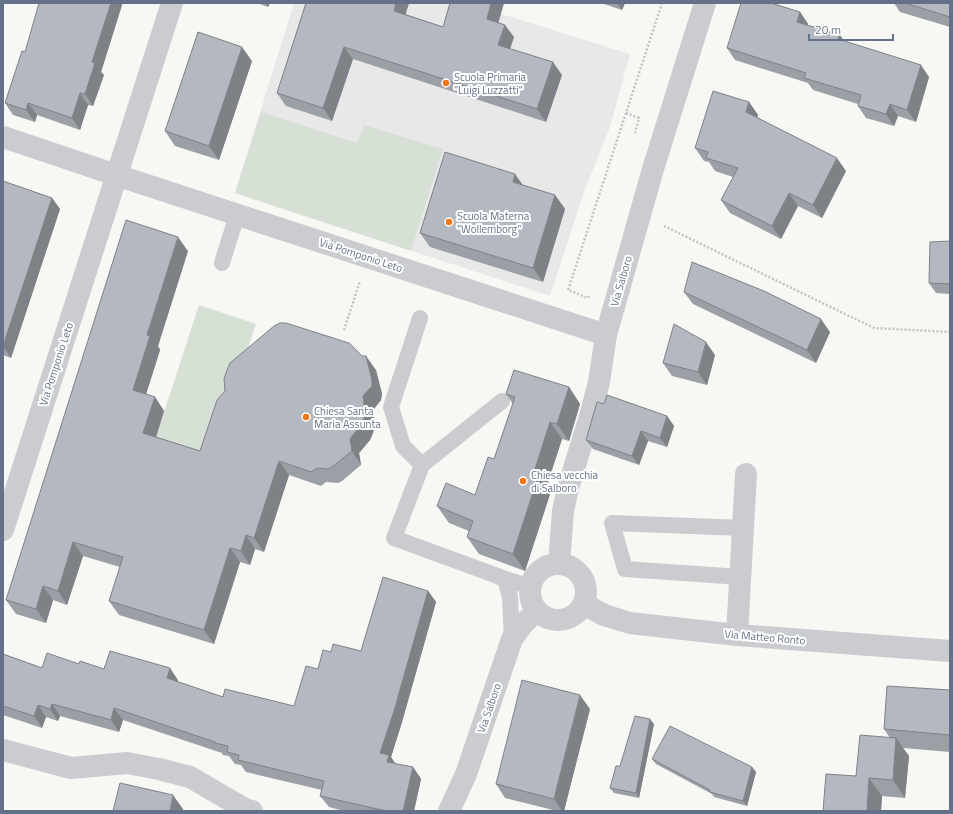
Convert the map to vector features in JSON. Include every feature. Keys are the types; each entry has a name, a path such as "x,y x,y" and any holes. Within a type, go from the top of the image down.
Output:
{"street":[{"name":"Via Pomponio Leto","path":"3,530 172,3"},
{"name":"Via Salboro","path":"559,564 563,511 566,496 599,382 606,335 639,217 705,3"},
{"name":"Via Pomponio Leto","path":"3,137 116,176 237,214 606,335"},
{"path":"737,635 746,474"},
{"path":"551,564 559,564 568,565 576,570 582,577 586,586 586,595 584,604 579,611 571,617 563,620 553,620 545,617 537,611 532,604 530,595 533,579 538,572 551,564"},
{"name":"Via Matteo Ronto","path":"584,604 604,615 630,624 737,635 950,651"},
{"name":"Via Salboro","path":"449,811 466,774 512,639 523,624 537,611"},
{"path":"3,750 71,768 127,763 165,770 190,777 245,809 252,811"}],"lane":[{"path":"222,263 237,214"},
{"path":"420,318 391,407 403,446 422,465"},
{"path":"502,401 422,465 394,538 505,579 531,587"},
{"path":"741,577 625,569 612,523 743,528"},
{"path":"505,579 510,597 512,639"}],"path":[{"path":"591,290 588,298 568,290 662,3"},
{"path":"626,113 639,118 634,139"},
{"path":"639,217 667,227 874,328 950,332"},
{"path":"344,330 361,277"}],"shaded area":[{"path":"294,3 466,3 630,54 610,127 584,192 550,296 235,193"},
{"path":"261,112 357,143 364,125 443,149 411,251 235,193"},
{"path":"199,305 256,324 210,465 153,446"}],"building":[{"path":"39,3 111,3 92,62 95,63 85,94 80,93 72,118 28,103 26,110 5,103 22,51 25,52"},
{"path":"306,3 396,3 394,11 443,27 450,3 491,3 487,19 505,25 498,45 553,62 537,109 344,47 323,108 277,93"},
{"path":"741,3 771,3 800,12 797,22 840,35 838,39 921,65 907,110 890,104 886,114 858,106 861,95 804,78 806,73 727,48"},
{"path":"905,3 950,3 950,17"},
{"path":"198,32 242,47 209,146 165,131"},
{"path":"713,91 749,102 746,112 837,158 813,205 789,193 772,226 721,200 738,168 706,158 708,152 695,148"},
{"path":"445,152 515,174 513,182 555,195 533,268 420,233"},
{"path":"3,181 52,198 3,346"},
{"path":"126,220 178,237 147,335 150,336 133,390 155,397 143,433 200,451 217,400 225,391 224,379 230,363 274,326 280,323 286,323 349,343 362,356 366,356 372,380 372,386 363,396 365,411 364,419 350,439 352,451 332,467 328,469 317,468 311,472 279,461 254,538 246,535 241,551 230,548 204,630 109,601 123,557 73,542 58,591 43,586 36,609 6,600"},
{"path":"950,241 950,284 929,283 930,242"},
{"path":"692,262 764,291 821,319 807,350 684,292"},
{"path":"674,324 706,342 698,372 663,363"},
{"path":"514,370 569,387 557,424 550,422 535,469 540,471 513,554 467,537 473,521 437,506 446,483 475,495 488,457 494,459 515,397 506,394"},
{"path":"607,395 667,416 660,438 641,431 632,456 586,440 597,402 604,404"},
{"path":"383,577 428,591 394,711 380,753 389,755 387,762 413,767 403,811 386,811 320,796 324,781 238,760 239,755 227,752 228,746 215,743 114,708 111,720 52,704 50,709 38,705 34,716 3,706 3,654 42,668 47,653 79,664 80,661 104,669 110,651 170,668 167,678 223,697 225,689 294,706 306,666 318,669 323,650 331,652 333,644 361,651"},
{"path":"522,680 580,695 554,799 496,784"},
{"path":"887,686 950,690 950,735 884,729"},
{"path":"635,716 650,719 636,793 610,788 616,766 620,766"},
{"path":"670,726 752,767 743,801 710,792 710,790 652,759"},
{"path":"860,735 896,738 893,780 869,778 867,811 823,811 826,774 856,776"},
{"path":"120,783 173,795 170,811 113,811"}],"place":[{"name":"Scuola Primaria \"Luigi Luzzatti\"","path":"446,83"},
{"name":"Scuola Materna \"Wollemborg\"","path":"449,222"},
{"name":"Chiesa Santa Maria Assunta","path":"306,417"},
{"name":"Chiesa vecchia di Salboro","path":"523,481"}]}
